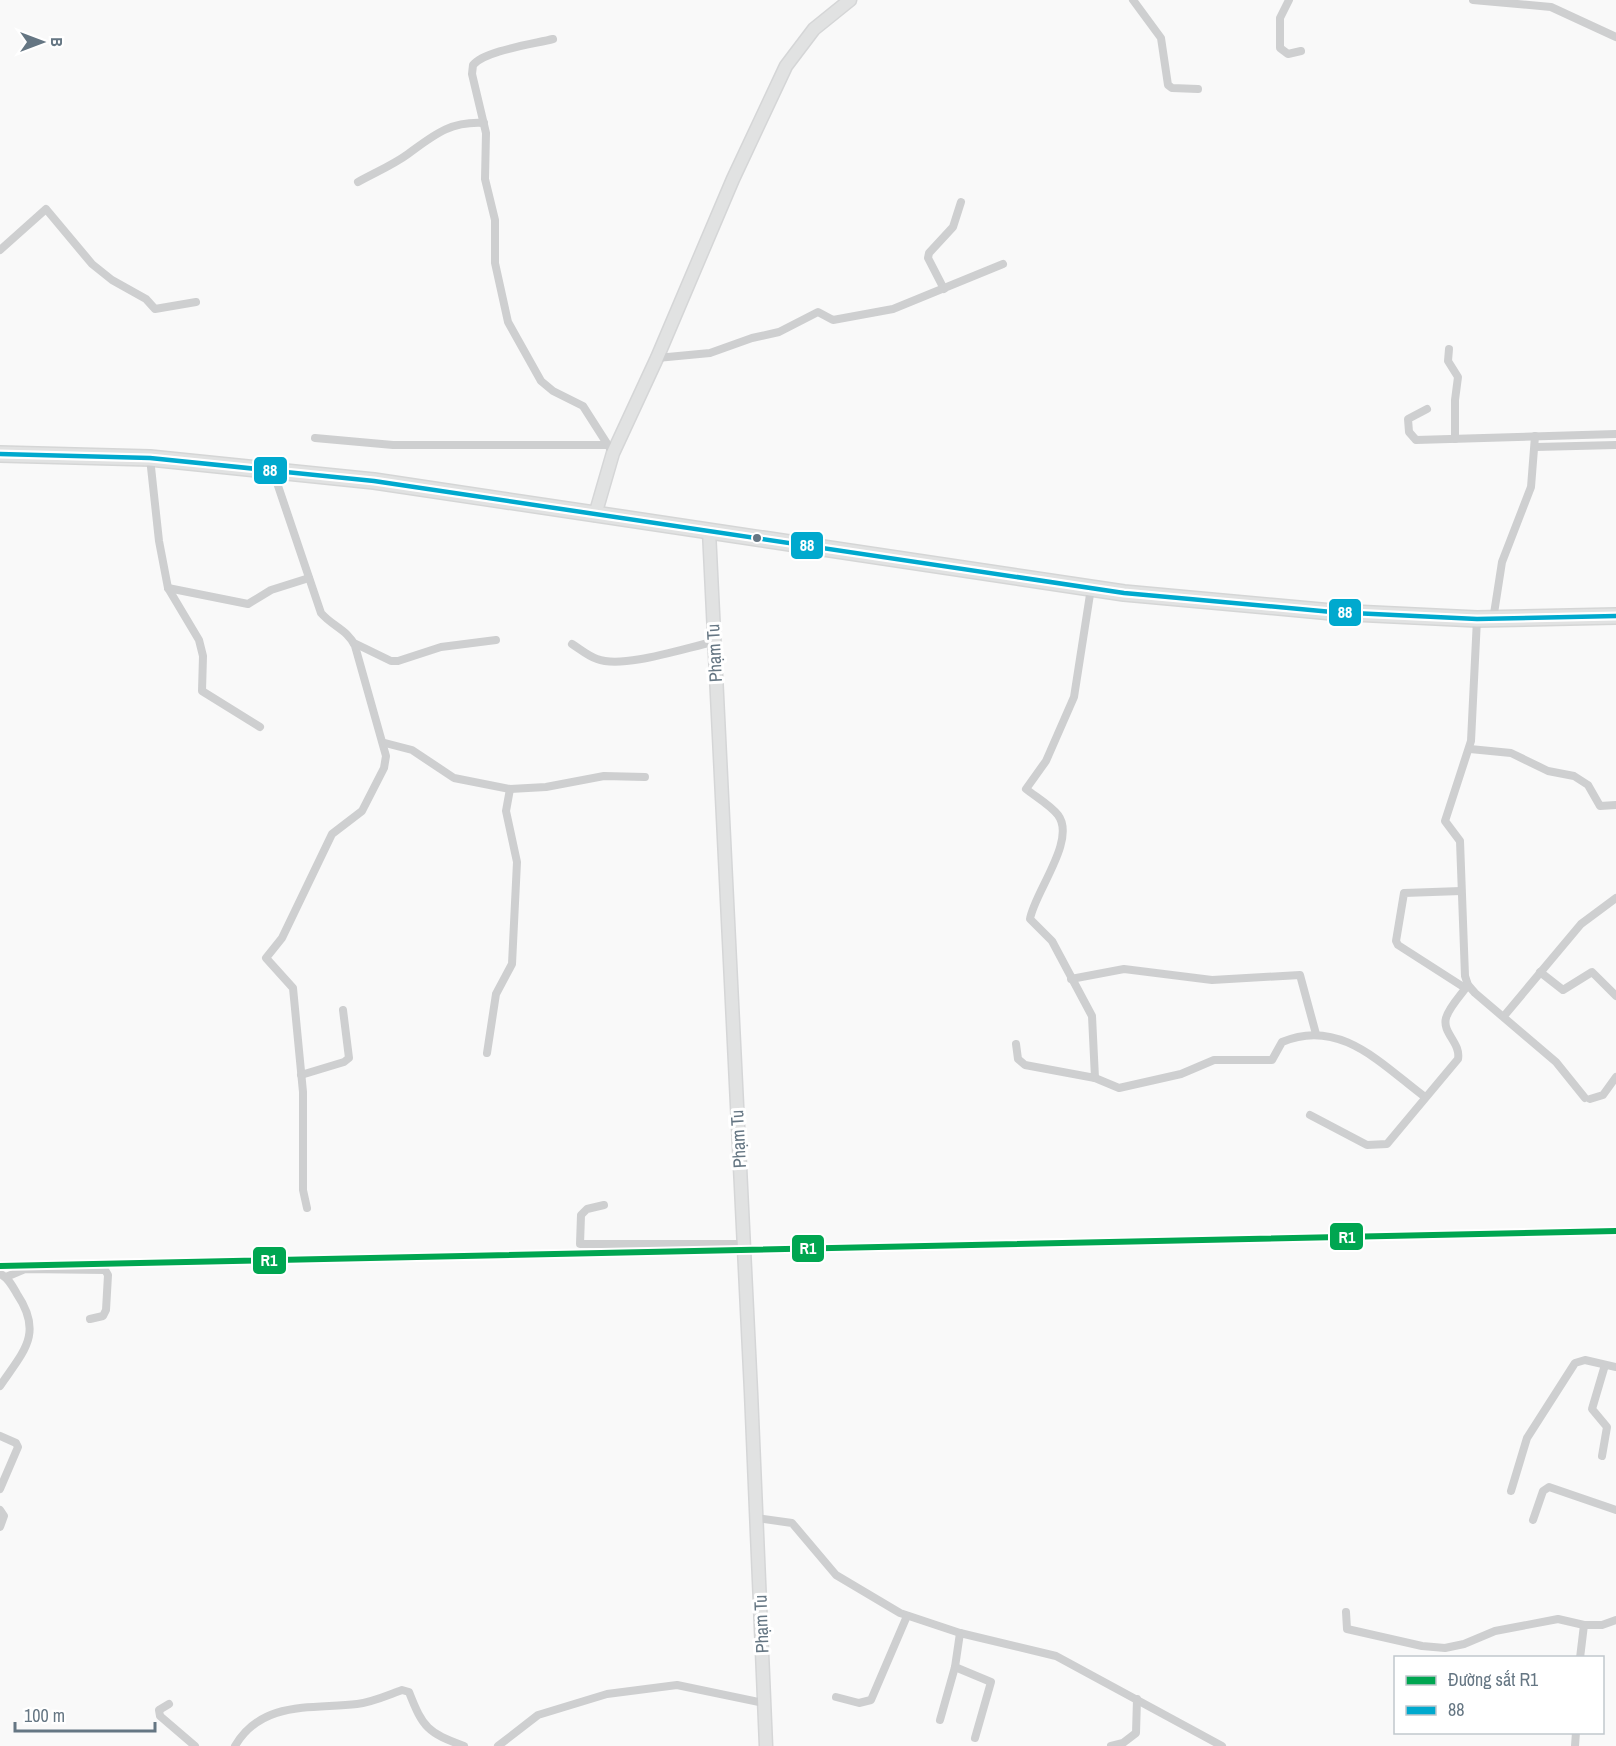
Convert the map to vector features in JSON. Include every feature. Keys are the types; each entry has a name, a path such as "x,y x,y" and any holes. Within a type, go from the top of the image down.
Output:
{"highway":[{"path":"0,454 150,458 374,481 1091,588 1332,612 1485,620 1616,616"}],"street":[{"path":"595,515 610,449 657,358 734,179 786,66 814,29 850,0"},
{"path":"1133,0 1161,38 1168,85 1197,89"},
{"path":"1289,0 1280,18 1280,48 1288,54 1301,51"},
{"path":"1473,0 1551,7 1616,37"},
{"path":"552,39 511,49 475,62 472,74 484,123 485,179 495,220 495,263 508,322 542,381 553,391 583,406 610,449"},
{"path":"358,182 409,153 427,138 460,123 484,123"},
{"path":"944,289 928,258 929,253 953,227 961,202"},
{"path":"0,250 46,209 92,264 112,280 146,299 155,309 196,302"},
{"path":"657,358 710,353 752,338 779,332 818,312 833,320 884,312 1003,264"},
{"path":"1449,349 1448,362 1458,377 1455,439"},
{"path":"1427,409 1408,419 1411,436 1416,440 1455,439 1616,445"},
{"path":"1535,442 1616,434"},
{"path":"315,438 393,445 610,449"},
{"path":"1310,1114 1349,1133 1366,1145 1387,1144 1458,1059 1458,1046 1445,1023 1446,1017 1466,987 1460,841 1445,822 1470,749 1485,620 1502,562 1531,487 1535,442"},
{"path":"150,458 157,530 168,588 199,640 203,656 202,691 260,727"},
{"path":"273,471 321,613 327,620 345,631 354,643 385,743 384,768 362,811 332,834 282,939 267,958 293,988 301,1075 303,1190 308,1208"},
{"name":"Phạm Tu","path":"709,531 766,1746"},
{"path":"168,588 248,604 271,590 309,578"},
{"path":"1091,588 1074,697 1046,761 1026,789 1057,814 1062,822 1060,848 1030,920 1052,940 1092,1016 1095,1078"},
{"path":"354,643 391,661 398,661 441,647 496,640"},
{"path":"572,644 597,659 606,660 646,658 713,642"},
{"path":"385,743 412,750 454,778 510,789 546,787 604,776 645,777"},
{"path":"1470,749 1520,756 1542,769 1582,780 1588,785 1600,806 1616,805"},
{"path":"487,1053 496,994 512,964 518,862 506,811 510,789"},
{"path":"1461,891 1404,892 1396,941 1398,945 1466,987 1504,1016 1556,1062 1587,1098 1603,1095 1616,1077"},
{"path":"1504,1016 1581,924 1616,898"},
{"path":"1071,979 1124,969 1212,980 1300,975 1316,1034"},
{"path":"1540,972 1563,990 1592,972 1616,996"},
{"path":"301,1075 344,1062 349,1058 343,1010"},
{"path":"1016,1044 1018,1059 1025,1065 1095,1078 1119,1088 1181,1074 1214,1060 1272,1060 1282,1042 1316,1034 1349,1041 1425,1097"},
{"path":"604,1205 587,1209 581,1215 580,1244 743,1244"},
{"path":"0,1386 28,1345 31,1336 31,1326 22,1301 3,1275 25,1269 105,1270 108,1275 106,1310 103,1316 90,1319"},
{"path":"1511,1491 1527,1438 1575,1363 1585,1360 1616,1367"},
{"path":"1602,1456 1607,1427 1592,1409 1605,1365"},
{"path":"0,1436 16,1443 18,1447 0,1489"},
{"path":"1533,1520 1543,1491 1549,1487 1616,1510"},
{"path":"0,1510 4,1516 0,1527"},
{"path":"757,1518 792,1523 836,1575 861,1592 906,1616 960,1633 1056,1656 1222,1746"},
{"path":"1346,1612 1347,1629 1422,1646 1445,1648 1464,1644 1495,1631 1558,1619 1602,1625 1616,1620"},
{"path":"836,1697 859,1703 871,1700 906,1616"},
{"path":"1580,1656 1584,1624"},
{"path":"940,1720 955,1667 960,1633"},
{"path":"955,1667 991,1682 975,1738"},
{"path":"498,1746 538,1715 607,1694 677,1685 764,1703"},
{"path":"235,1746 250,1726 270,1714 308,1706 363,1703 406,1689 427,1729 438,1737 464,1746"},
{"path":"1115,1746 1136,1733 1137,1699"},
{"path":"169,1704 159,1710 160,1716 195,1746"}],"rail line":[{"name":"R1","path":"0,1266 1616,1231"}],"transit line":[{"name":"88","path":"0,454 150,458 374,481 1124,593 1332,612 1477,619 1616,616"}]}
